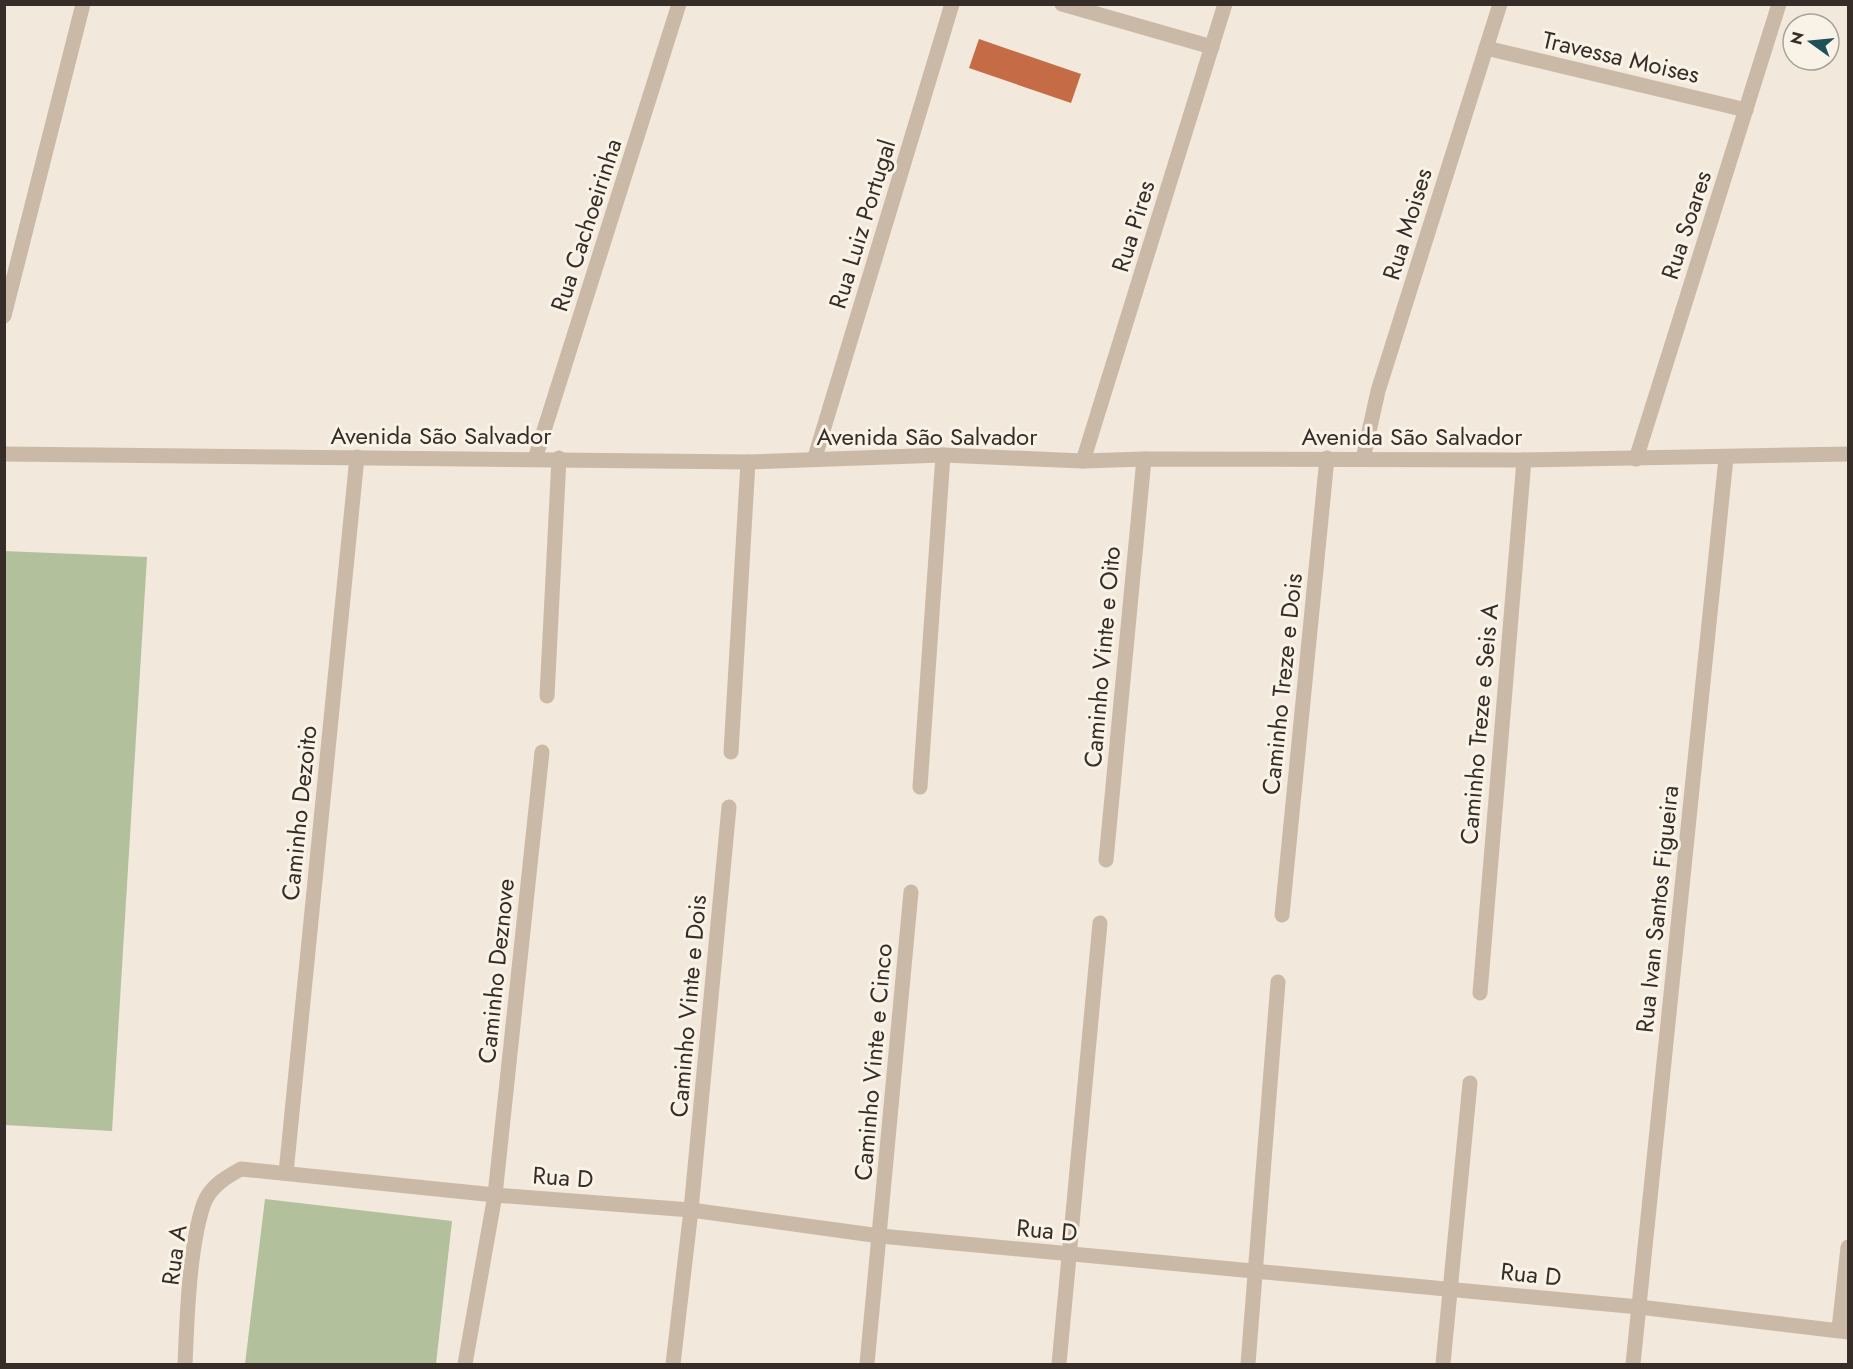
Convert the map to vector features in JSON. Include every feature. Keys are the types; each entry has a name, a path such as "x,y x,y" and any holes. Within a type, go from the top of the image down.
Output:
{"street":[{"path":"4,316 83,4"},
{"name":"Rua Cachoeirinha","path":"535,459 679,4"},
{"name":"Rua Luiz Portugal","path":"815,457 952,4"},
{"path":"1062,4 1212,47"},
{"name":"Rua Pires","path":"1083,461 1225,4"},
{"name":"Rua Moises","path":"1363,459 1378,391 1500,4"},
{"name":"Rua Soares","path":"1636,459 1779,4"},
{"name":"Travessa Moises","path":"1486,48 1746,110"},
{"name":"Avenida São Salvador","path":"4,454 560,458 748,462 815,457 944,455 1083,461 1327,458 1636,459 1848,454"},
{"path":"920,787 944,455"},
{"name":"Caminho Dezoito","path":"286,1173 357,457"},
{"path":"547,696 560,458"},
{"name":"Caminho Treze e Dois","path":"1282,915 1327,458"},
{"name":"Rua Ivan Santos Figueira","path":"1634,1365 1726,458"},
{"name":"Caminho Vinte e Oito","path":"1106,860 1144,459"},
{"name":"Caminho Treze e Seis A","path":"1480,993 1524,459"},
{"path":"731,752 748,462"},
{"name":"Caminho Deznove","path":"465,1365 495,1195 542,752"},
{"name":"Caminho Vinte e Dois","path":"673,1365 692,1210 729,807"},
{"name":"Caminho Vinte e Cinco","path":"867,1365 911,892"},
{"path":"1059,1365 1100,923"},
{"path":"1248,1365 1278,982"},
{"path":"1443,1365 1470,1083"},
{"name":"Rua D","path":"241,1169 495,1195 692,1210 880,1236 1639,1307 1844,1330"},
{"name":"Rua A","path":"185,1365 193,1266 205,1202 225,1178 241,1169"},
{"path":"1844,1330 1848,1247"}],"green space":[{"path":"4,551 147,557 112,1131 5,1125"},
{"path":"265,1199 452,1221 436,1364 245,1364"}],"building":[{"path":"979,39 1081,74 1071,103 969,68"}]}
